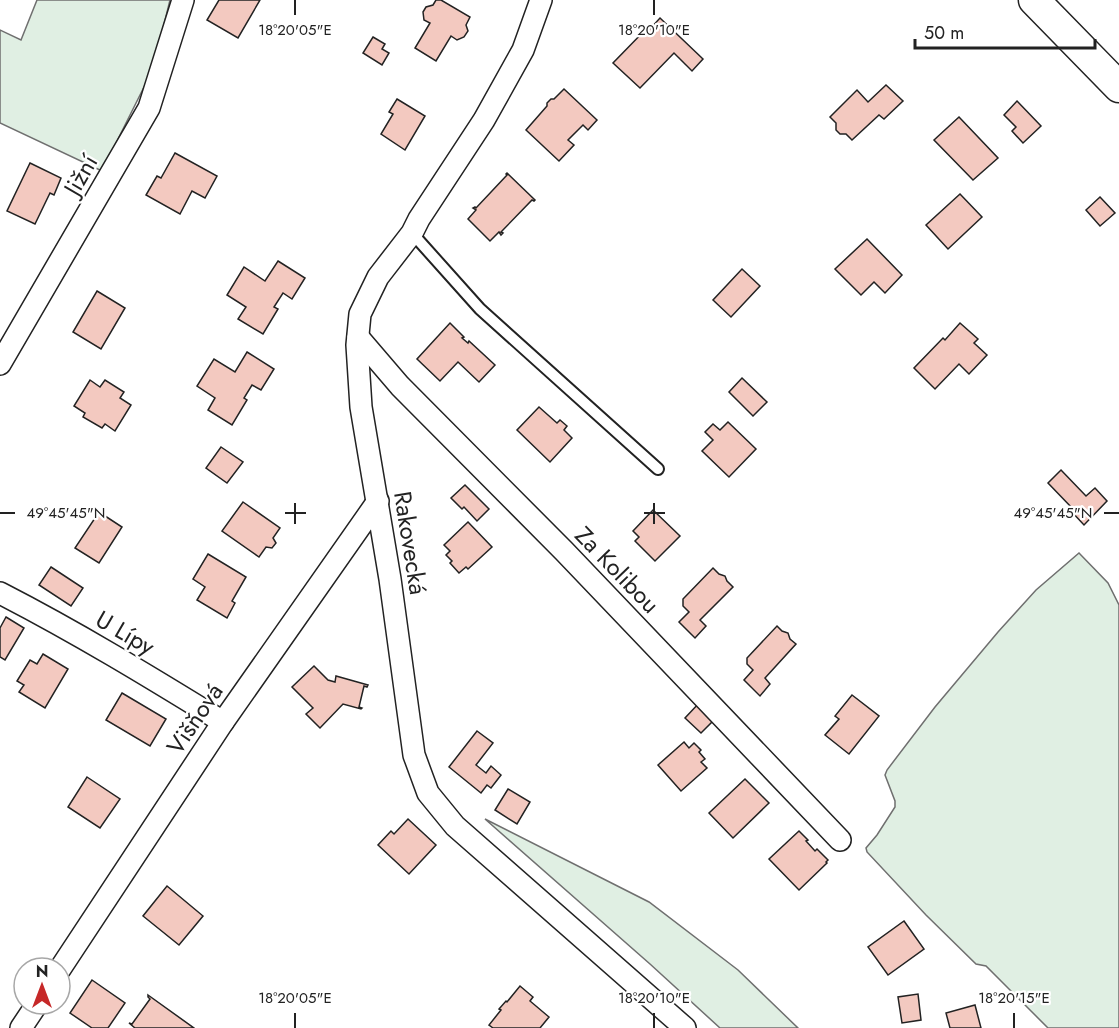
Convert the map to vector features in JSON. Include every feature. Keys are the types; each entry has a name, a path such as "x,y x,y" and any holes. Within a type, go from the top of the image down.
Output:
{"main road":[{"path":"1034,0 1119,87"}],"street":[{"name":"Jižní","path":"0,364 149,108 183,0"},
{"name":"Rakovecká","path":"541,0 523,50 484,120 412,233 378,277 360,314 357,345 362,407 378,501 414,755 428,793 455,826 685,1028"},
{"name":"Za Kolibou","path":"358,336 400,386 564,551 840,840"},
{"name":"Višňová","path":"69,956 223,722 378,501"},
{"name":"U Lípy","path":"0,593 134,667 223,722"}],"lane":[{"path":"412,233 480,309 658,469"}],"green space":[{"path":"37,0 170,0 153,69 102,171 0,123 0,30 21,40"},
{"path":"1079,553 1108,583 1119,605 1119,1028 1048,1028 986,966 976,964 926,915 867,852 866,848 895,807 885,775 887,770 935,707 998,632 1036,590"},
{"path":"485,819 649,902 738,970 798,1028 720,1028"}],"building":[{"path":"219,0 260,0 238,38 207,20"},
{"path":"436,0 441,0 470,17 466,25 468,31 464,37 457,40 451,36 436,61 415,48 430,23 424,20 423,12"},
{"path":"660,18 703,59 692,71 674,53 640,88 613,63"},
{"path":"373,37 385,44 382,49 389,53 382,65 363,53"},
{"path":"886,85 903,101 884,119 879,115 852,140 846,134 840,134 836,130 836,123 830,117 857,90 868,102"},
{"path":"564,89 597,120 588,130 583,125 568,140 574,145 559,161 526,130 547,106 547,103"},
{"path":"397,99 425,116 405,150 381,134 393,114 389,112"},
{"path":"1017,101 1041,126 1023,143 1012,131 1016,127 1004,115"},
{"path":"959,117 998,158 973,180 934,140"},
{"path":"175,153 217,176 205,198 192,191 180,214 146,195 157,176 161,178"},
{"path":"30,163 61,178 54,195 50,193 35,224 7,211"},
{"path":"507,173 535,200 532,200 501,232 503,233 501,235 499,232 490,241 468,219 476,210 473,208 476,208"},
{"path":"960,194 982,217 948,249 926,225"},
{"path":"1100,197 1115,213 1100,226 1086,210"},
{"path":"867,239 902,275 885,293 874,282 861,295 835,269"},
{"path":"278,261 305,278 292,299 283,293 274,307 278,309 263,334 238,319 246,307 227,295 244,267 265,281"},
{"path":"742,269 760,286 731,317 713,300"},
{"path":"97,291 125,308 101,349 73,332"},
{"path":"450,323 464,337 462,338 468,343 469,341 495,365 479,382 458,362 440,381 417,359"},
{"path":"960,323 978,339 974,343 987,355 969,374 959,364 935,389 914,368"},
{"path":"247,352 274,369 261,390 252,385 244,398 247,400 232,425 208,410 215,398 197,386 214,359 235,372"},
{"path":"742,378 767,402 753,416 729,392"},
{"path":"90,380 100,387 105,380 124,392 120,398 131,405 115,431 105,424 102,428 83,417 85,413 74,406"},
{"path":"539,407 557,423 560,420 567,426 564,430 572,438 550,462 517,430"},
{"path":"728,422 756,449 729,477 702,451 713,440 705,432 713,424 720,430"},
{"path":"221,447 243,462 227,483 206,468"},
{"path":"1061,470 1086,496 1095,488 1107,501 1084,525 1071,511 1073,509 1048,483"},
{"path":"465,485 489,509 477,521 464,507 462,509 451,498"},
{"path":"243,502 280,528 273,538 276,543 272,548 266,547 259,557 222,531"},
{"path":"653,510 680,536 655,561 635,541 639,537 633,531"},
{"path":"99,512 122,527 99,563 75,548"},
{"path":"468,522 492,547 468,569 466,567 459,573 450,563 452,561 446,555 450,551 444,545"},
{"path":"208,554 246,577 232,601 235,603 227,618 197,600 205,587 193,579"},
{"path":"51,567 83,588 71,606 39,585"},
{"path":"713,568 725,576 733,587 700,620 706,626 695,638 679,622 689,612 683,606 683,599"},
{"path":"6,617 24,628 5,660 0,657 0,628"},
{"path":"777,626 788,633 790,639 796,644 765,678 770,684 760,696 744,680 753,670 747,664 747,658"},
{"path":"43,654 68,669 45,708 19,692 24,685 17,681 30,660 37,664"},
{"path":"314,666 328,680 335,682 336,676 368,685 364,686 359,707 362,708 343,704 320,728 306,714 313,708 292,687"},
{"path":"122,693 166,719 150,746 106,720"},
{"path":"852,695 879,716 849,754 825,735 839,719 835,716"},
{"path":"700,702 716,718 701,733 685,718"},
{"path":"477,731 493,743 476,765 486,773 491,766 501,775 491,788 487,785 481,793 449,767"},
{"path":"684,742 689,748 694,743 701,750 699,752 705,759 701,762 707,768 681,791 658,765"},
{"path":"87,777 120,799 100,828 68,807"},
{"path":"745,779 769,803 733,838 709,813"},
{"path":"508,789 530,802 517,824 495,810"},
{"path":"408,819 436,845 409,874 378,845 391,831 394,834"},
{"path":"799,831 815,851 817,849 828,860 799,890 769,859"},
{"path":"167,886 203,916 179,945 143,916"},
{"path":"904,921 924,949 888,975 868,947"},
{"path":"92,980 125,1003 108,1028 92,1028 72,1014 72,1010"},
{"path":"520,986 533,997 530,1001 549,1017 540,1028 493,1028 489,1025 501,1010 499,1009"},
{"path":"918,994 921,1020 902,1023 898,997"},
{"path":"148,995 194,1028 135,1028 129,1023 132,1024 150,999"},
{"path":"975,1005 981,1028 950,1028 946,1013"}]}
